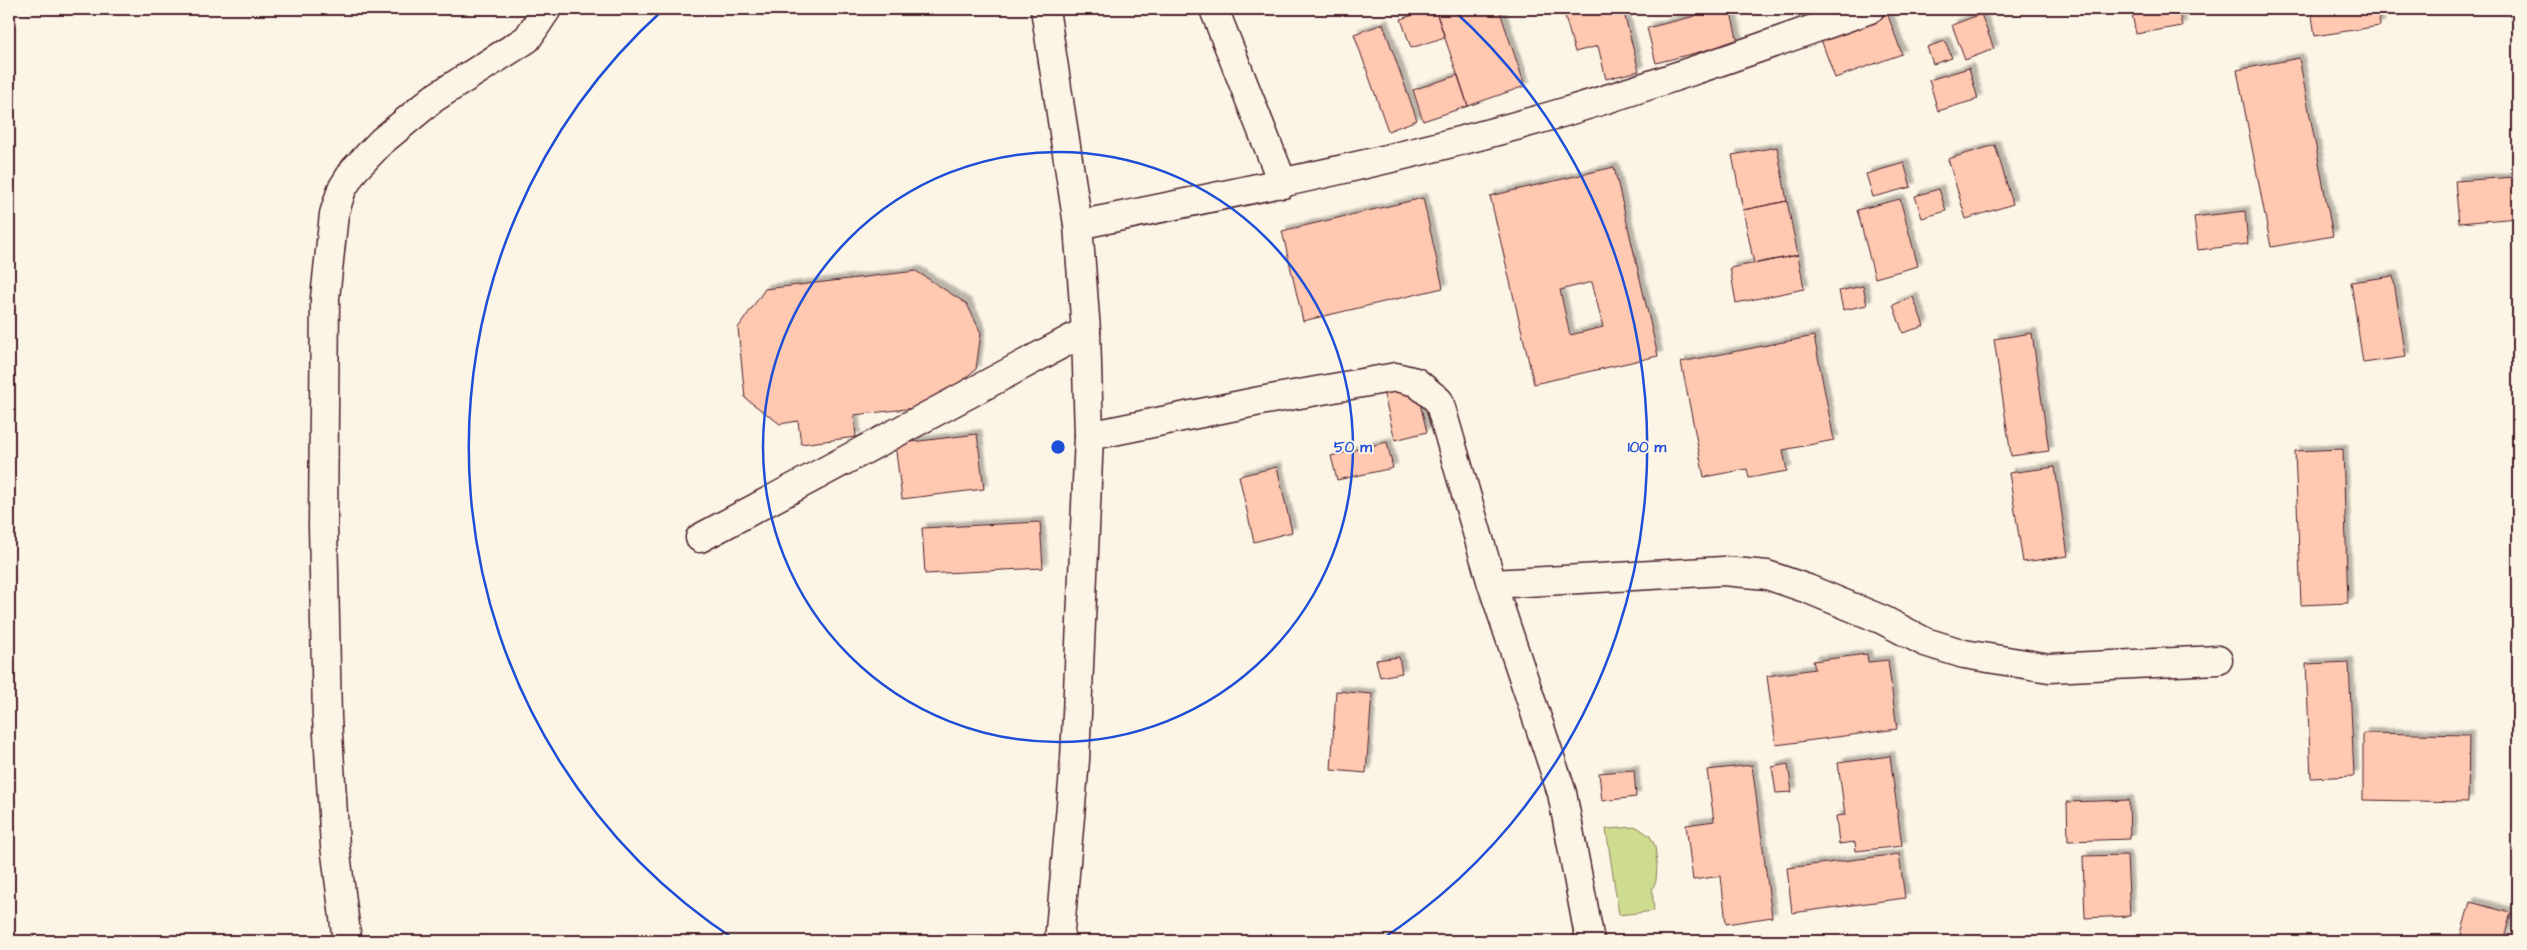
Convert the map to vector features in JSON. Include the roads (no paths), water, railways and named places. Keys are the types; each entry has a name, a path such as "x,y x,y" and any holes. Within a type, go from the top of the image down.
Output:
{"street":[{"path":"347,941 336,846 327,718 323,525 325,298 334,214 342,189 354,170 382,141 434,98 527,39 547,9"},
{"path":"1044,9 1078,225 1086,331 1089,436 1075,760 1059,941"},
{"path":"1214,9 1283,184"},
{"path":"1078,225 1283,184 1559,113 1684,74 1870,9"},
{"path":"700,538 1086,331"},
{"path":"1089,436 1396,377 1416,382 1439,401 1492,584 1562,794 1590,941"},
{"path":"1492,584 1723,571 1767,575 1808,589 1875,617 1925,642 1964,654 2049,668 2218,660"}]}
